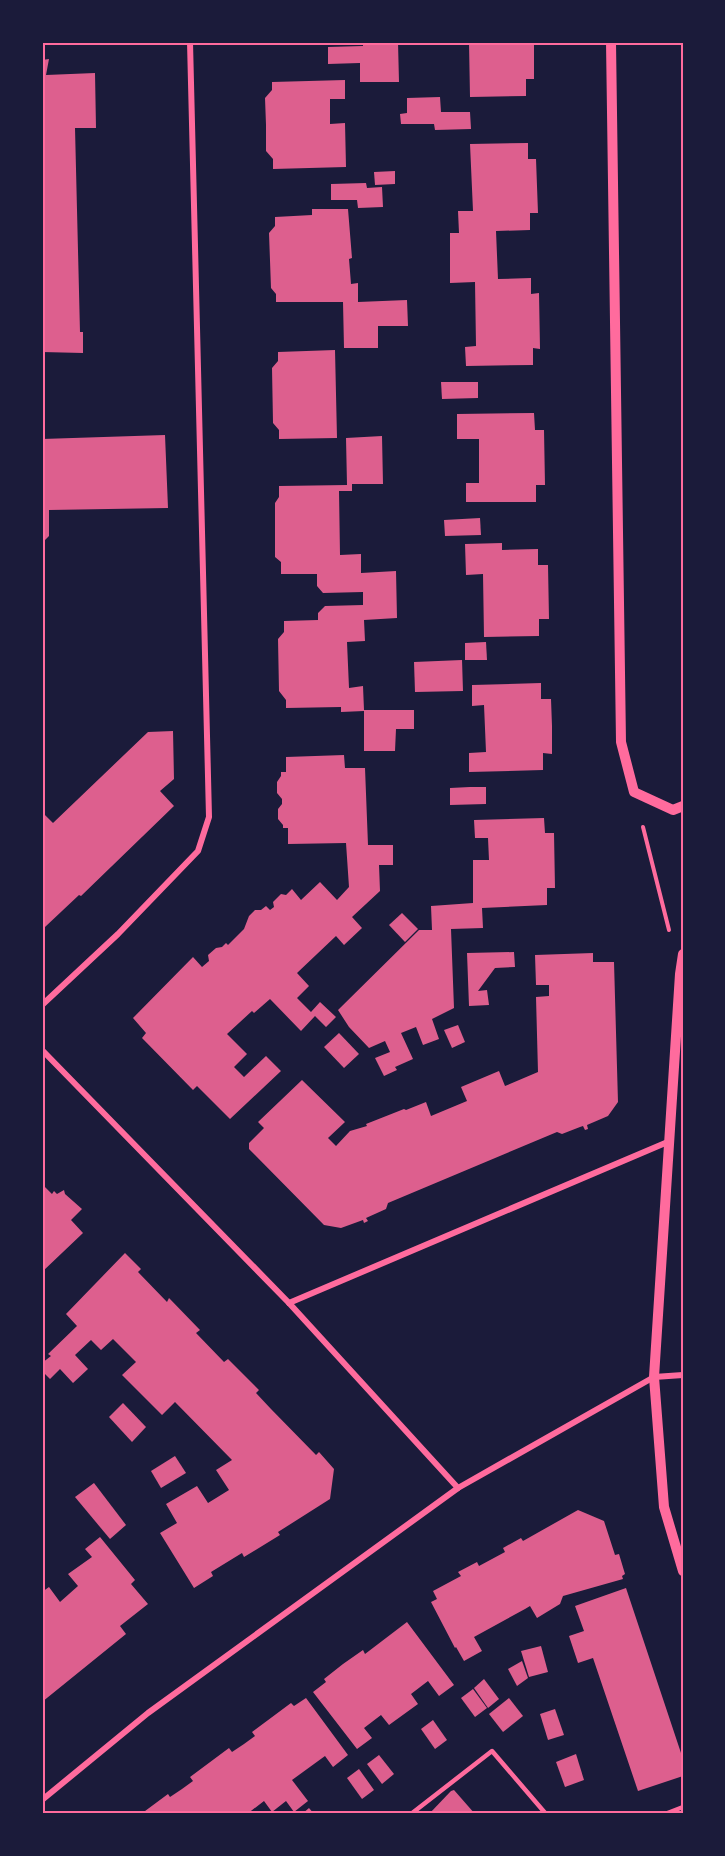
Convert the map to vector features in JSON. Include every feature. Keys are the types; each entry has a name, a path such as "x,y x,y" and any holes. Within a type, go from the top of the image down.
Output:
{"street":[{"path":"42,1005 118,934 198,852 209,817 190,42"},
{"path":"611,42 621,742 634,792 673,810 683,806"},
{"path":"683,954 654,1377 664,1508 683,1571"},
{"path":"42,1050 289,1303 458,1488"},
{"path":"289,1303 670,1141"},
{"path":"42,1800 148,1713 458,1488 654,1377 683,1375"}],"lane":[{"path":"411,1814 492,1750 546,1814"},
{"path":"665,1814 683,1807"}],"path":[{"path":"634,792 680,974"}],"building":[{"path":"363,42 398,42 399,82 360,82 360,63 328,64 328,47 363,46"},
{"path":"469,42 534,42 534,79 526,79 526,96 470,97"},
{"path":"49,59 46,75 95,73 96,128 75,128 80,332 83,332 83,353 42,352 42,60"},
{"path":"345,80 345,99 330,99 330,124 345,123 346,167 273,169 273,159 266,151 265,98 272,90 272,82"},
{"path":"440,97 441,112 470,112 471,129 435,130 434,124 401,124 400,114 407,113 407,98"},
{"path":"528,143 528,159 536,159 538,213 530,213 530,230 496,231 498,279 531,278 531,294 539,293 540,349 533,348 533,365 466,366 465,347 476,346 475,282 450,283 450,233 459,233 458,211 473,211 470,144"},
{"path":"395,171 395,184 375,185 374,172"},
{"path":"366,183 367,188 382,187 383,207 358,208 357,200 331,200 331,184"},
{"path":"312,209 348,209 352,258 349,259 351,284 358,283 358,302 407,300 408,326 378,326 378,348 344,348 343,302 276,302 276,294 271,288 269,233 275,226 275,217 312,215"},
{"path":"335,350 337,438 279,439 279,430 273,423 272,368 278,361 278,352"},
{"path":"441,382 478,382 478,398 442,399"},
{"path":"534,413 535,430 544,430 545,485 536,485 536,502 466,502 466,483 479,483 479,439 457,439 457,414"},
{"path":"165,435 168,508 49,510 49,536 42,543 42,439"},
{"path":"382,436 383,484 352,484 352,491 339,491 340,555 361,554 361,573 396,571 397,618 364,620 365,641 347,642 349,688 363,686 364,710 414,710 414,729 396,729 395,751 364,751 364,711 341,712 341,707 286,708 286,700 279,691 278,639 284,632 284,621 318,620 318,613 325,606 363,605 363,592 323,593 317,586 317,574 281,574 281,562 275,557 275,503 279,497 279,486 347,485 346,438"},
{"path":"480,518 481,535 445,536 444,520"},
{"path":"502,543 502,550 538,549 538,565 548,565 549,619 539,619 539,636 484,637 483,574 466,575 465,544"},
{"path":"486,642 487,660 465,660 465,643"},
{"path":"462,660 463,691 415,692 414,662"},
{"path":"541,683 541,699 551,699 552,726 552,754 543,753 543,770 469,772 469,753 486,752 484,705 472,706 472,685"},
{"path":"173,731 174,779 160,791 174,806 81,896 79,895 45,927 42,925 42,812 53,823 148,732"},
{"path":"344,755 345,768 365,768 368,845 393,845 393,865 379,865 380,891 352,917 362,928 344,945 336,936 297,973 309,986 297,998 311,1012 320,1002 336,1017 326,1027 315,1016 301,1031 270,999 254,1013 252,1011 227,1034 247,1054 234,1067 244,1077 266,1056 281,1071 230,1119 197,1086 193,1090 142,1038 146,1033 133,1018 193,957 202,967 209,961 208,955 226,943 228,945 244,929 249,916 255,910 261,910 266,906 270,910 274,907 273,902 281,894 286,895 292,889 301,900 320,882 337,900 349,887 346,843 288,844 288,828 283,828 278,819 278,809 282,804 282,799 277,793 277,782 281,772 286,772 286,757"},
{"path":"486,787 486,804 450,805 450,788"},
{"path":"544,818 545,833 554,833 555,888 547,888 547,905 482,908 483,928 451,929 454,1008 432,1019 439,1039 423,1045 416,1027 401,1033 413,1059 395,1067 397,1070 384,1076 375,1058 390,1052 385,1041 369,1048 349,1027 338,1010 419,930 432,930 431,906 473,903 473,860 489,860 488,838 475,838 474,820"},
{"path":"402,913 418,929 405,942 389,925"},
{"path":"514,952 515,967 495,968 478,991 487,990 489,1005 469,1006 467,953"},
{"path":"593,953 593,962 614,962 618,1102 608,1116 587,1125 588,1129 585,1130 583,1126 562,1134 557,1132 388,1203 386,1209 366,1218 368,1221 364,1223 363,1220 341,1228 324,1225 249,1149 249,1143 264,1128 258,1122 302,1080 345,1122 328,1138 336,1146 350,1131 404,1109 426,1102 431,1116 467,1101 461,1087 499,1071 505,1086 538,1072 536,997 549,996 549,985 536,985 535,955"},
{"path":"458,1025 465,1042 452,1048 444,1030"},
{"path":"339,1033 359,1054 344,1068 324,1047"},
{"path":"42,1184 52,1194 54,1191 57,1194 64,1190 65,1194 82,1209 71,1220 83,1233 42,1272"},
{"path":"125,1253 141,1269 138,1272 167,1302 169,1298 200,1330 196,1333 224,1362 228,1359 259,1390 256,1393 271,1409 316,1455 319,1452 334,1469 330,1499 278,1532 280,1535 244,1557 242,1553 211,1572 213,1576 194,1588 160,1533 177,1523 166,1504 197,1486 208,1503 229,1490 216,1470 232,1460 175,1402 162,1415 122,1375 136,1362 113,1339 101,1350 91,1340 75,1355 88,1369 73,1383 60,1369 50,1379 42,1371 42,1363 51,1356 48,1354 77,1326 66,1314"},
{"path":"123,1403 146,1427 132,1442 109,1417"},
{"path":"175,1456 186,1473 161,1488 151,1471"},
{"path":"94,1483 126,1525 110,1539 75,1497"},
{"path":"578,1510 604,1521 615,1555 619,1554 625,1574 622,1576 623,1579 563,1596 560,1604 537,1618 530,1606 474,1637 482,1651 464,1661 431,1602 437,1599 433,1591 461,1576 458,1572 477,1562 479,1566 505,1552 503,1548 521,1538 523,1541"},
{"path":"100,1537 135,1580 131,1584 148,1604 120,1626 126,1634 42,1702 42,1592 49,1587 60,1602 78,1586 68,1574 92,1557 85,1549"},
{"path":"626,1588 683,1759 683,1776 638,1791 593,1658 578,1663 569,1636 584,1631 575,1606"},
{"path":"407,1622 454,1685 439,1696 428,1681 411,1694 418,1704 389,1725 381,1715 364,1728 372,1738 357,1749 313,1692 326,1682 324,1679 343,1664 363,1650 365,1654"},
{"path":"541,1646 548,1672 529,1677 521,1651"},
{"path":"522,1661 528,1678 517,1686 508,1669"},
{"path":"484,1679 499,1699 488,1708 474,1688"},
{"path":"473,1689 487,1708 475,1717 461,1698"},
{"path":"306,1698 348,1755 333,1767 325,1756 292,1780 308,1801 294,1812 286,1801 272,1812 264,1801 247,1814 141,1814 168,1794 170,1797 193,1781 190,1777 229,1748 232,1752 255,1736 252,1732 291,1703 294,1706"},
{"path":"509,1698 523,1716 503,1732 489,1714"},
{"path":"555,1709 564,1735 548,1740 540,1714"},
{"path":"433,1720 447,1740 435,1749 421,1729"},
{"path":"576,1754 584,1780 565,1787 556,1762"},
{"path":"379,1755 394,1774 382,1784 367,1764"},
{"path":"359,1769 374,1790 362,1799 347,1778"},
{"path":"454,1790 475,1814 429,1814 451,1791"},
{"path":"309,1808 314,1814 302,1814"}]}
